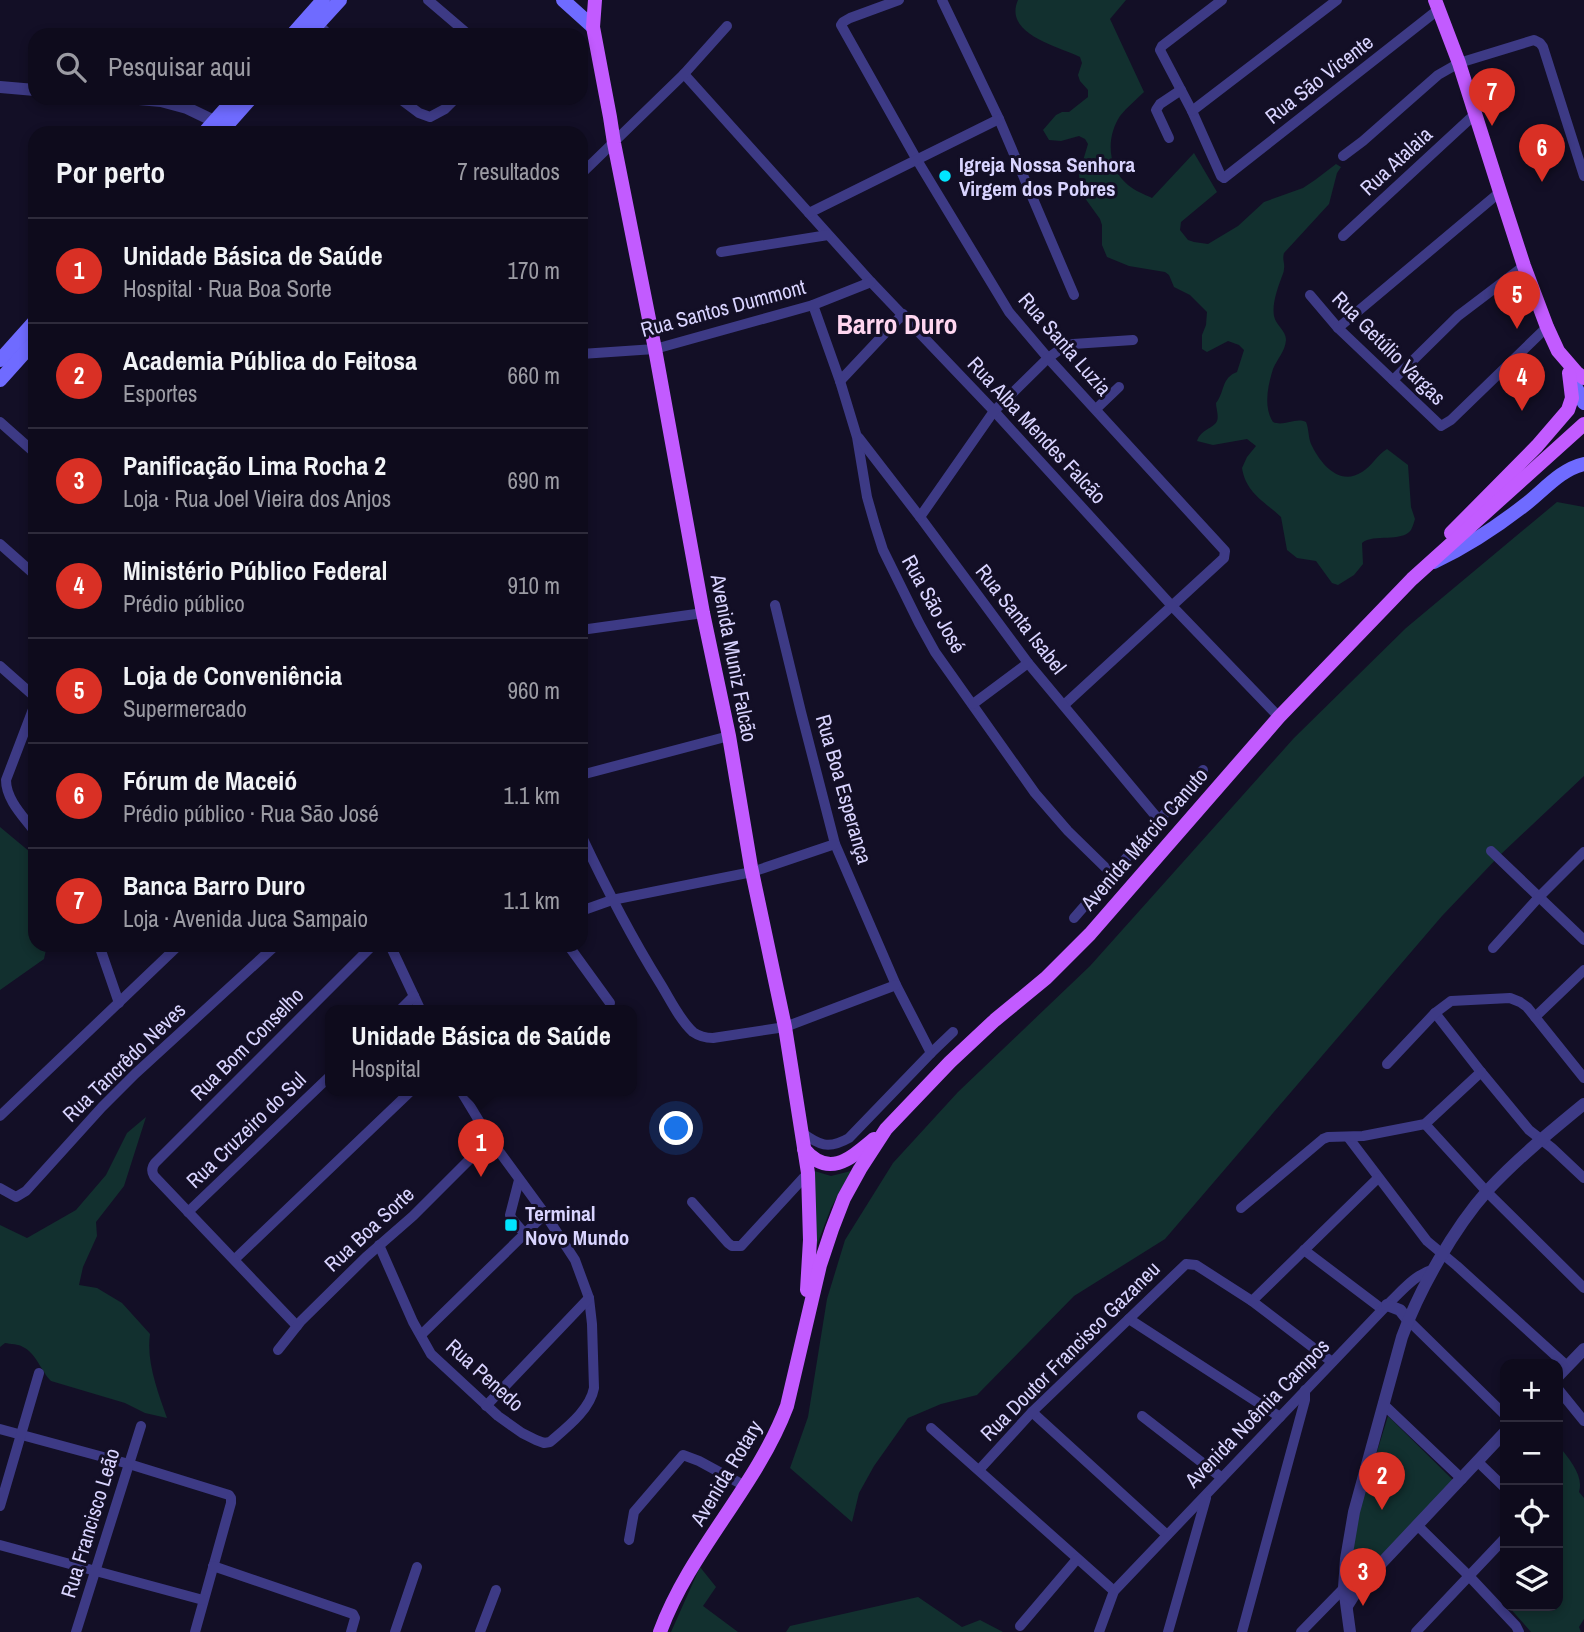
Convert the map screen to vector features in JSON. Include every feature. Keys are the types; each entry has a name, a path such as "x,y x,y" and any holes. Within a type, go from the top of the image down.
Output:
{"main road":[{"path":"298,28 323,0"},
{"path":"315,28 340,0"},
{"path":"563,0 593,27"},
{"name":"Avenida Muniz Falcão","path":"595,0 593,27 614,143 729,736 752,872 785,1027 808,1173 810,1240 805,1326"},
{"path":"1437,5 1459,63 1524,266 1558,351 1576,373 1584,402"},
{"path":"225,126 232,105"},
{"path":"226,126 245,105"},
{"path":"0,360 28,329"},
{"path":"0,380 28,349"},
{"path":"1412,579 1443,541 1568,410 1576,373"},
{"name":"Avenida Márcio Canuto","path":"805,1326 820,1265 845,1198 865,1160 886,1129 950,1062 1046,978 1090,934 1279,718 1412,579 1584,424"},
{"path":"1426,566 1450,555 1499,524 1569,469 1584,464"},
{"path":"804,1149 822,1163 839,1163 848,1160 886,1129"},
{"name":"Avenida Rotary","path":"660,1632 683,1583 775,1434 787,1406 805,1326"}],"street":[{"path":"428,0 461,28"},
{"name":"Rua Santa Luzia","path":"899,0 850,18 841,25 917,160 1009,312 1225,551 1224,558 1172,606"},
{"path":"942,0 999,119 1073,295"},
{"path":"1222,0 1160,48 1192,111 1337,0"},
{"name":"Rua São Vicente","path":"1192,111 1222,177 1228,175 1437,5"},
{"path":"588,167 684,74 727,26"},
{"path":"1343,156 1438,75 1459,63 1537,41 1540,43 1584,176"},
{"name":"Rua Alba Mendes Falcão","path":"684,74 871,282 1279,718"},
{"path":"0,87 28,89"},
{"path":"1168,138 1156,110 1160,104 1181,90"},
{"path":"176,105 220,126"},
{"path":"408,105 430,117 449,105"},
{"name":"Rua Atalaia","path":"1343,236 1474,115"},
{"path":"809,213 999,119"},
{"path":"1338,328 1500,192"},
{"path":"721,252 828,235"},
{"path":"1393,380 1458,316 1524,266"},
{"name":"Rua Santos Dummont","path":"588,354 655,349 813,305 871,282"},
{"name":"Rua Getúlio Vargas","path":"1310,295 1338,328 1441,426 1451,420 1548,327"},
{"name":"Rua São José","path":"813,305 858,437 867,497 883,550 919,623 935,652 1047,808 1112,874"},
{"path":"840,381 903,314"},
{"path":"920,517 994,411 1048,358 1073,344 1133,340"},
{"path":"1096,409 1119,387"},
{"path":"0,422 28,447"},
{"name":"Rua Santa Isabel","path":"858,437 1028,663 1160,820"},
{"path":"0,544 28,569"},
{"name":"Rua Boa Esperança","path":"775,605 835,844 896,985 931,1053"},
{"path":"1064,705 1172,606"},
{"path":"588,629 703,612"},
{"path":"973,704 1028,663"},
{"path":"0,666 28,691"},
{"path":"28,722 6,786 10,797 28,822"},
{"path":"588,773 729,736"},
{"path":"1074,918 1203,770"},
{"path":"588,909 612,900 752,872 835,844"},
{"path":"588,850 629,933 679,1015 695,1033 707,1038 785,1027 896,985"},
{"path":"1491,851 1584,940"},
{"path":"1493,948 1584,852"},
{"path":"101,952 119,1003"},
{"path":"0,1116 172,952"},
{"name":"Rua Tancrêdo Neves","path":"0,1188 16,1197 26,1191 102,1107 268,952"},
{"name":"Rua Bom Conselho","path":"188,1212 152,1172 155,1163 366,952"},
{"path":"393,952 418,1005"},
{"path":"573,952 611,1003"},
{"path":"1535,1017 1584,970"},
{"path":"405,1005 414,996"},
{"path":"1387,1065 1435,1013 1451,1001 1510,998 1520,1002 1535,1017 1584,1078"},
{"path":"1435,1013 1529,1130 1584,1178"},
{"path":"800,1132 821,1145 842,1143 954,1032"},
{"path":"1241,1208 1318,1142 1328,1137 1394,1131 1425,1124 1480,1072"},
{"name":"Rua Cruzeiro do Sul","path":"188,1212 325,1082"},
{"path":"235,1259 406,1096"},
{"path":"464,1096 490,1139 575,1260 589,1298 486,1406"},
{"path":"1350,1632 1344,1588 1354,1512 1408,1320 1442,1255 1486,1192 1540,1140 1584,1104"},
{"path":"1425,1124 1486,1192 1584,1288"},
{"path":"1348,1137 1427,1241 1457,1266 1550,1359"},
{"name":"Rua Boa Sorte","path":"278,1350 297,1325 490,1139"},
{"path":"692,1202 728,1243 741,1246 808,1173"},
{"path":"1332,1362 1252,1301 1378,1178"},
{"path":"519,1180 510,1215 525,1234"},
{"path":"188,1212 297,1325"},
{"path":"421,1335 545,1214"},
{"name":"Rua Penedo","path":"379,1245 413,1322 431,1354 486,1406 522,1433 544,1443 550,1442 576,1417 587,1406 593,1394 589,1298"},
{"path":"1304,1250 1384,1307 1400,1310 1500,1410"},
{"name":"Rua Doutor Francisco Gazaneu","path":"979,1470 1031,1412 1186,1264 1191,1264 1252,1301"},
{"name":"Avenida Noêmia Campos","path":"1114,1591 1384,1307 1418,1277 1434,1269"},
{"path":"1129,1319 1280,1417"},
{"path":"1563,1370 1584,1349"},
{"path":"0,1506 39,1373"},
{"path":"1242,1632 1305,1399 1305,1390"},
{"path":"1563,1395 1584,1421"},
{"path":"1383,1404 1462,1479"},
{"path":"1031,1412 1167,1535"},
{"path":"1142,1416 1222,1478"},
{"name":"Rua Francisco Leão","path":"76,1632 141,1426"},
{"path":"931,1428 1114,1591 1099,1632"},
{"path":"0,1429 129,1464 227,1494 231,1498 232,1503 195,1632"},
{"path":"1347,1606 1359,1587 1500,1438"},
{"path":"629,1539 634,1513 683,1455 745,1486"},
{"path":"1478,1462 1502,1485"},
{"path":"1168,1632 1207,1493"},
{"path":"1181,1521 1197,1526"},
{"path":"1417,1525 1469,1576 1519,1632"},
{"path":"1416,1632 1500,1543"},
{"path":"0,1545 203,1600"},
{"path":"1020,1626 1077,1559"},
{"path":"1346,1559 1355,1569 1373,1572"},
{"path":"213,1566 353,1614 355,1616 351,1632"},
{"path":"396,1632 417,1567"},
{"path":"1301,1632 1344,1588 1373,1572"},
{"path":"480,1632 496,1590"}],"green space":[{"path":"1018,0 1126,0 1110,19 1144,92 1115,124 1111,143 1113,161 1121,178 1128,185 1152,198 1194,153 1217,192 1181,222 1180,230 1188,240 1208,244 1238,226 1264,202 1303,188 1336,164 1341,167 1329,204 1284,253 1284,270 1275,297 1274,311 1275,319 1286,340 1271,375 1267,396 1268,410 1273,422 1306,422 1315,451 1325,465 1338,475 1354,476 1362,472 1387,449 1408,465 1411,507 1415,519 1407,534 1362,543 1363,564 1354,575 1338,585 1332,583 1316,561 1297,558 1287,550 1281,517 1247,484 1242,468 1256,446 1247,439 1213,445 1197,441 1201,434 1217,421 1216,403 1228,378 1237,372 1244,350 1228,341 1207,352 1202,349 1207,312 1190,295 1174,287 1165,272 1129,266 1107,257 1102,245 1100,219 1080,187 1079,174 1088,144 1079,136 1061,141 1049,140 1043,130 1056,115 1069,112 1088,97 1088,90 1078,75 1082,63 1080,57 1025,30 1018,22 1015,12"},
{"path":"1557,502 1584,507 1584,776 1499,856 1442,916 1165,1239 1074,1296 977,1395 941,1404 908,1418 874,1466 859,1493 852,1522 790,1468 808,1417 827,1299 845,1240 893,1163 958,1092 1090,966 1294,738 1406,628"},
{"path":"0,827 28,850 28,952 46,952 44,959 0,990"},
{"path":"146,1117 124,1186 96,1222 97,1236 83,1267 79,1285 97,1288 122,1303 150,1334 151,1366 167,1418 51,1381 28,1350 19,1345 5,1343 0,1347 0,1225 27,1238 76,1210 106,1175 127,1133"},
{"path":"811,1170 831,1176 851,1171 831,1208 815,1250"},
{"path":"1388,1416 1454,1481 1377,1564 1367,1569 1357,1568 1350,1558 1360,1507"},
{"path":"1563,1452 1575,1468 1580,1480 1579,1492 1584,1498 1584,1619 1579,1627 1581,1632 1531,1632 1512,1611 1563,1611"},
{"path":"700,1567 716,1587 703,1606 738,1632 671,1632"},
{"path":"918,1597 962,1627 980,1620 1003,1632 786,1632 790,1626"}],"place":[{"name":"Banca Barro Duro","path":"1492,126"},
{"name":"Igreja Nossa Senhora Virgem dos Pobres","path":"945,176"},
{"name":"Fórum de Maceió","path":"1542,182"},
{"name":"Loja de Conveniência","path":"1517,329"},
{"name":"Ministério Público Federal","path":"1522,411"},
{"name":"Unidade Básica de Saúde","path":"481,1177"},
{"name":"Terminal Novo Mundo","path":"511,1225"},
{"name":"Academia Pública do Feitosa","path":"1382,1510"},
{"name":"Panificação Lima Rocha 2","path":"1363,1606"}],"district":[{"name":"Barro Duro","path":"897,324"}]}
